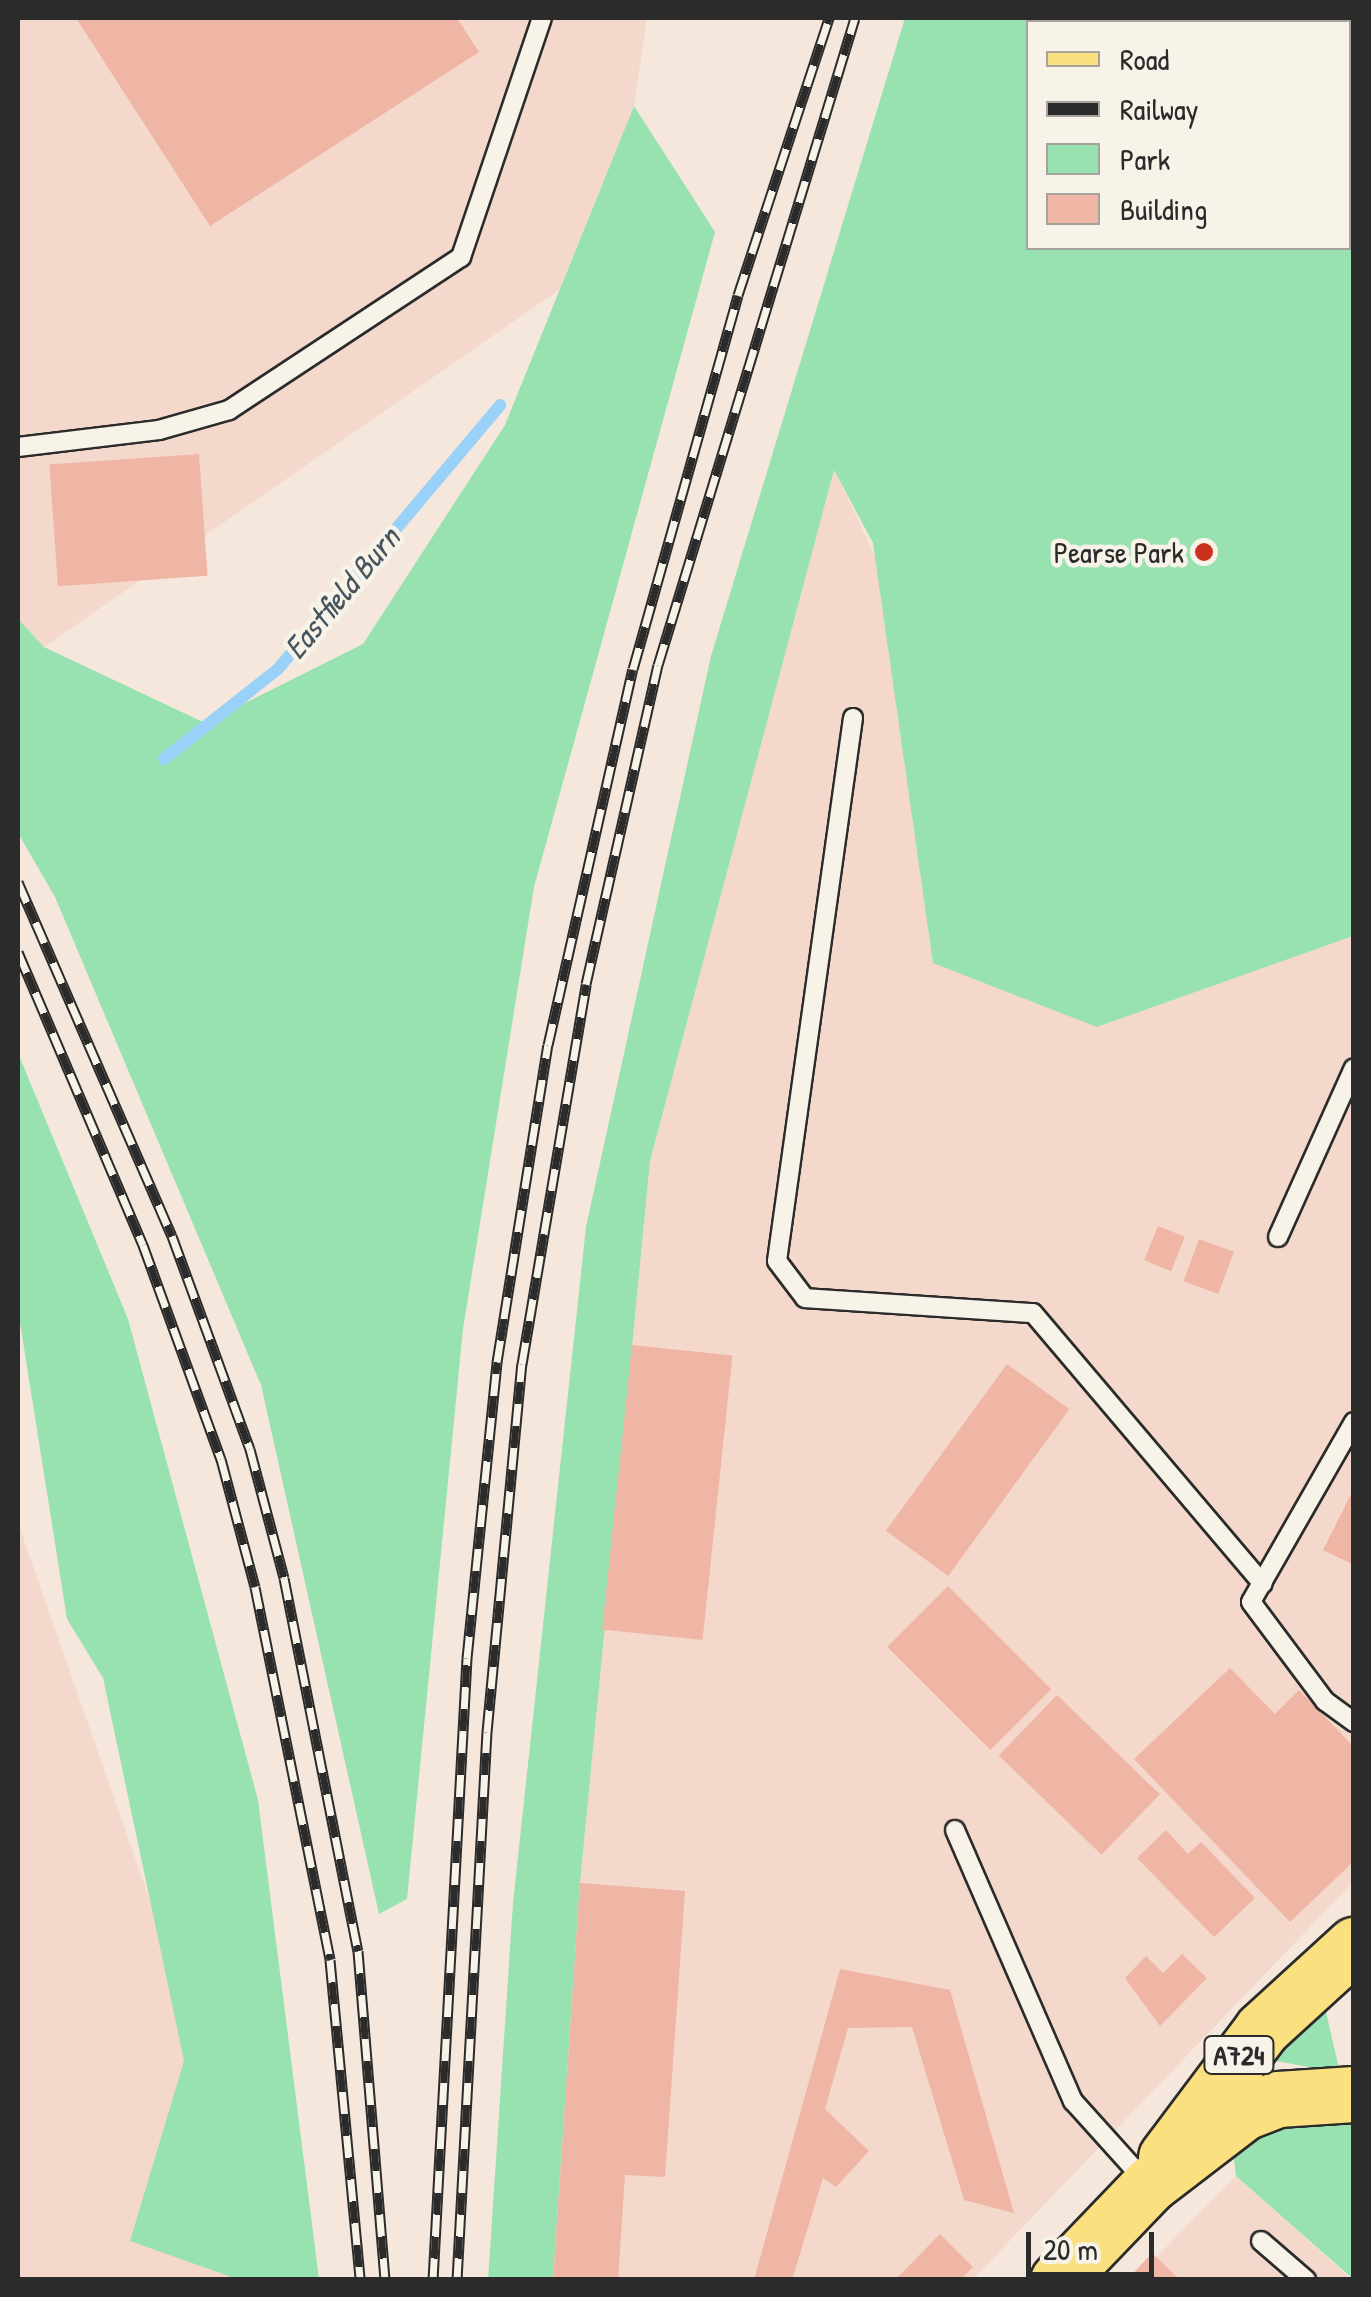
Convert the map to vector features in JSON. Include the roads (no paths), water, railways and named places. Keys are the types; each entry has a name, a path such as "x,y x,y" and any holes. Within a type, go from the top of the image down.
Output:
{"main road":[{"name":"A724","path":"1149,2184 1208,2090 1354,1944"},
{"path":"1354,1968 1354,1990"},
{"name":"A724","path":"1058,2280 1149,2184 1244,2112 1278,2099 1354,2094"}],"lane":[{"path":"18,447 158,430 229,410 461,257 542,18"},
{"path":"853,718 776,1260 805,1298 1032,1313 1263,1584"},
{"path":"1278,1236 1354,1068"},
{"path":"1354,1422 1251,1602 1326,1700 1354,1722"},
{"path":"955,1830 1073,2101 1149,2184"},
{"path":"1261,2241 1306,2280"}],"waterway":[{"name":"Eastfield Burn","path":"164,759 278,669 500,405"}],"railway":[{"path":"433,2280 467,1658 497,1362 548,1045 633,669 738,295 829,18"},
{"path":"457,2280 487,1732 522,1364 586,984 658,665 855,18"},
{"path":"18,882 172,1236 250,1449 284,1578 358,1951 385,2280"},
{"path":"18,952 143,1245 221,1459 255,1587 330,1960 360,2280"}],"place":[{"name":"Pearse Park","path":"1204,552"}]}
